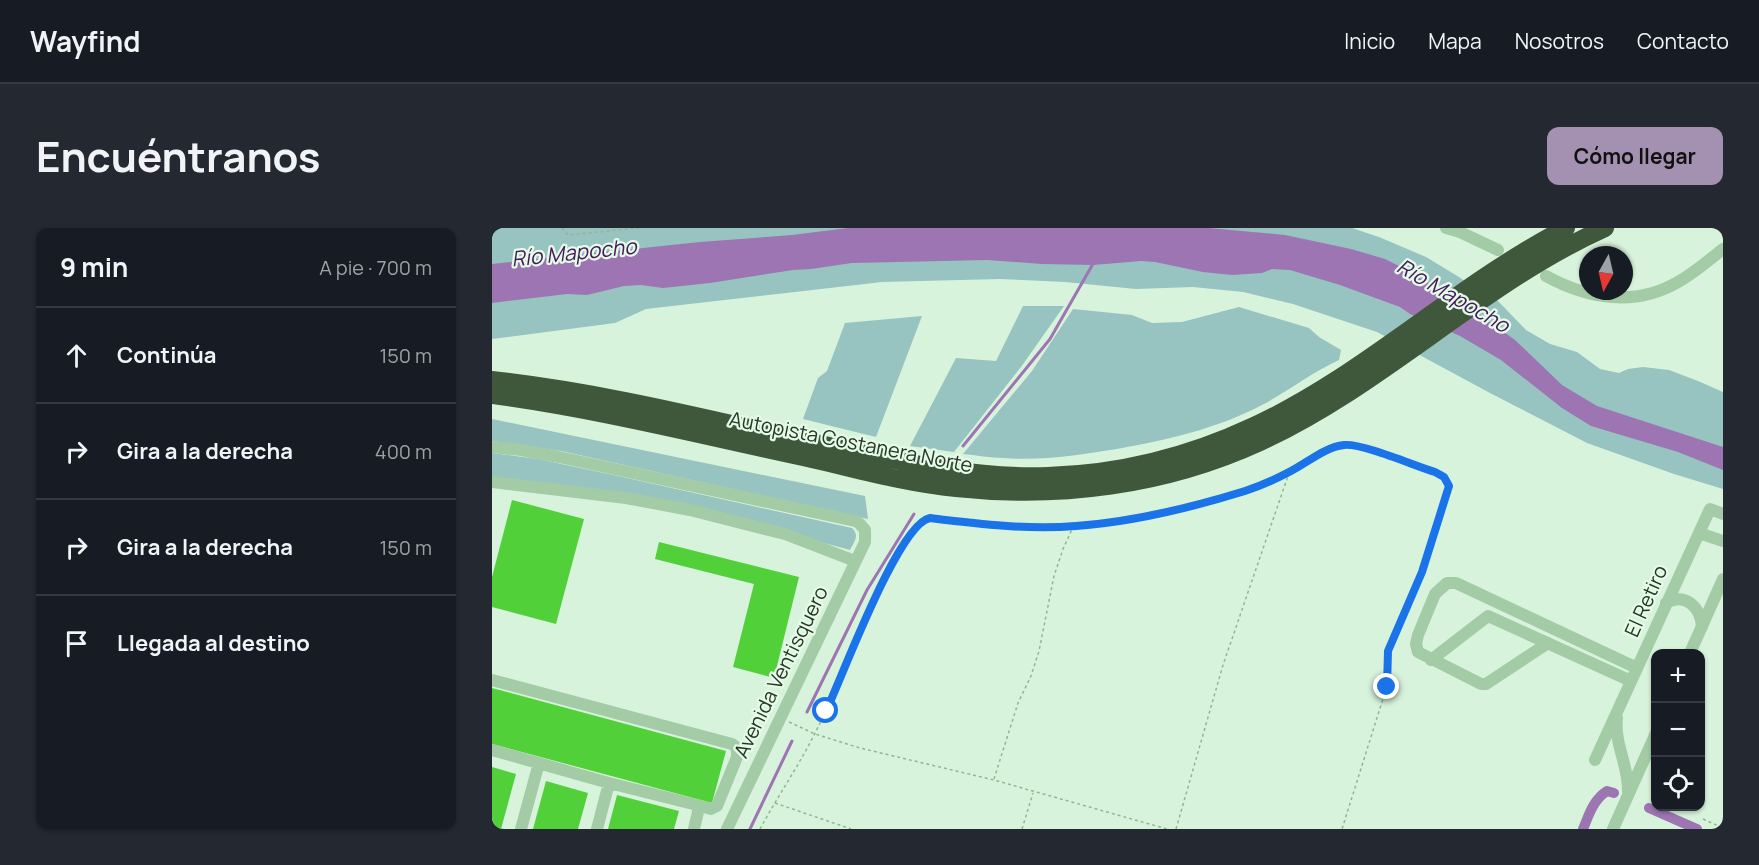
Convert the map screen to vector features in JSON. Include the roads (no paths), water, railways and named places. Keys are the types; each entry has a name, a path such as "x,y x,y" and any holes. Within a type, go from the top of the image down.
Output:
{"highway":[{"name":"Autopista Costanera Norte","path":"492,380 537,385 624,401 929,467 996,475 1049,476 1091,473 1178,455 1215,443 1258,424 1289,408 1372,356 1479,279 1566,228"},
{"name":"Autopista Costanera Norte","path":"492,395 530,399 576,408 921,483 954,488 1066,492 1113,486 1153,478 1220,459 1303,420 1341,397 1500,287 1558,251 1605,228"}],"street":[{"path":"1446,228 1462,230 1498,250"},
{"path":"1546,276 1570,288 1596,296 1619,298 1640,296 1677,283 1723,249"},
{"name":"Avenida Ventisquero","path":"492,447 550,455 855,521 865,530 865,542 727,829"},
{"path":"492,482 626,498 690,510 785,534 855,561"},
{"name":"El Retiro","path":"1595,760 1710,509 1723,514"},
{"path":"1699,533 1723,541"},
{"path":"1692,649 1723,579"},
{"path":"1548,642 1486,684 1481,684 1431,660 1418,652 1416,644 1435,594 1447,583 1456,584 1637,668"},
{"path":"1666,603 1678,599 1691,603 1700,614 1702,627"},
{"path":"1431,660 1488,616 1631,681"},
{"path":"492,680 732,744 737,748 737,757 717,806 711,809 492,750"},
{"name":"El Retiro","path":"1619,710 1617,734 1627,772 1628,796"},
{"name":"El Retiro","path":"1613,829 1651,744"},
{"path":"521,829 539,763"},
{"path":"597,829 609,783"},
{"path":"693,829 698,812 697,805"}],"waterway":[{"path":"963,446 1050,339 1094,262"},
{"path":"807,712 867,590 914,514"},
{"path":"750,829 792,741"},
{"path":"1583,829 1598,799 1607,791 1614,793"},
{"path":"1649,808 1697,829"}],"water label":[{"name":"Río Mapocho","path":"574,253"},
{"name":"Río Mapocho","path":"1453,296"}]}
